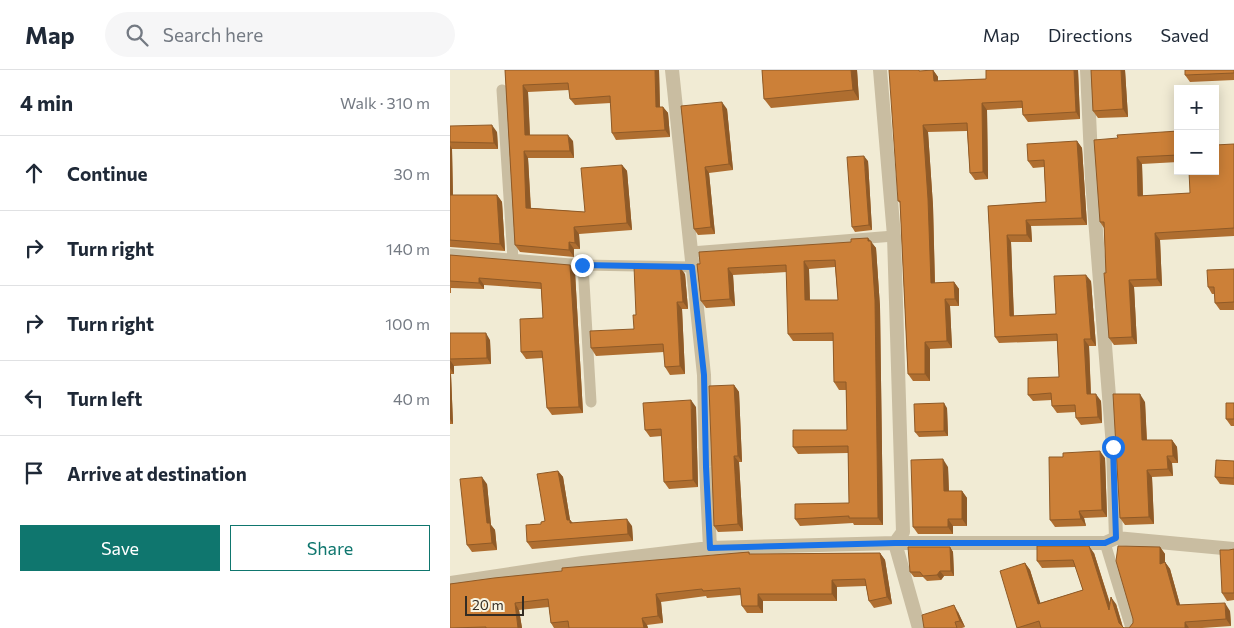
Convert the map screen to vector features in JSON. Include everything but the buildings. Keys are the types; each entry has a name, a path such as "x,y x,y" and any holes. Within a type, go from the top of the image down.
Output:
{"street":[{"path":"672,70 704,375 710,548"},
{"path":"880,70 894,236 903,532 895,543"},
{"path":"1087,70 1092,180 1113,447 1111,540"},
{"path":"450,583 583,563 710,548 1111,540 1234,548"},
{"path":"895,543 919,628"}],"lane":[{"path":"502,90 513,259"},
{"path":"691,252 894,236"},
{"path":"450,254 582,265 692,267"},
{"path":"582,265 591,402"},
{"path":"1111,540 1132,628"}],"route":[{"path":"582,265 692,267 704,375 710,548 895,543 1105,543 1116,538 1113,447"}]}
